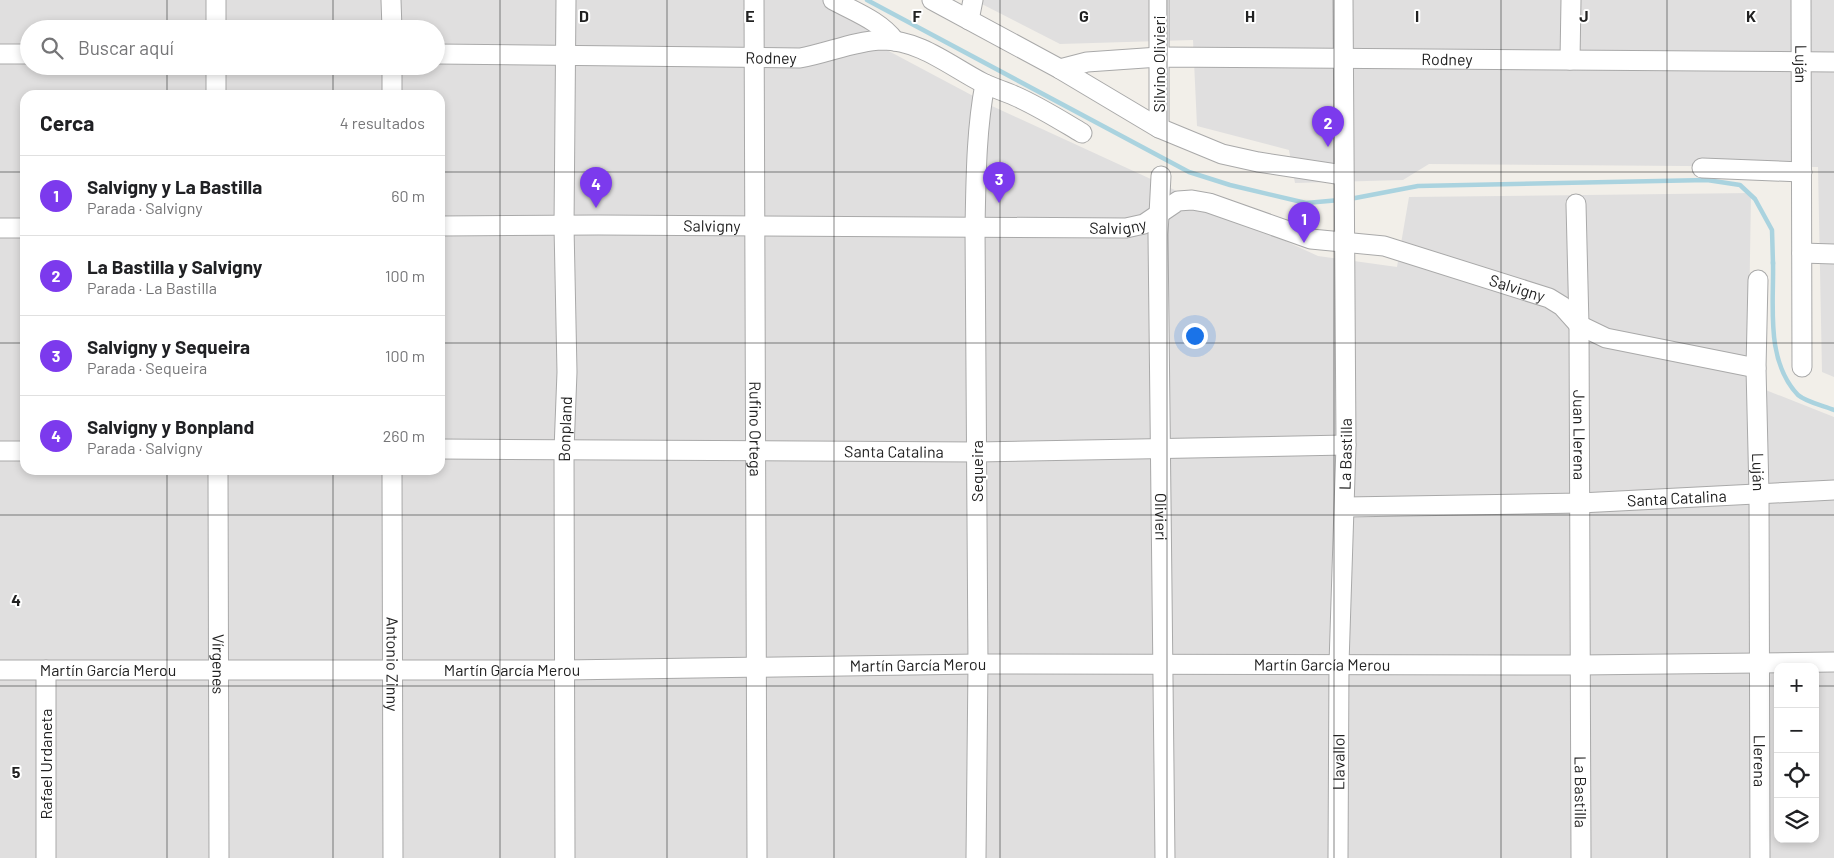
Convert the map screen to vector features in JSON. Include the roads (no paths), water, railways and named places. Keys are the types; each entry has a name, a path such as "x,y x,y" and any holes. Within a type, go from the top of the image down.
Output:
{"street":[{"path":"216,0 216,20"},
{"path":"391,0 392,20"},
{"name":"Bonpland","path":"565,858 564,450 567,372 564,226 566,0"},
{"name":"Rufino Ortega","path":"754,0 756,227 754,451 758,858"},
{"path":"833,0 876,22 895,41"},
{"path":"932,0 1060,69 1159,128 1222,154 1258,162 1343,175 1343,0"},
{"path":"968,20 973,0"},
{"name":"Silvino Olivieri","path":"1159,0 1159,128"},
{"path":"1570,60 1571,0"},
{"name":"Luján","path":"1801,0 1802,367"},
{"name":"Rodney","path":"445,54 800,58 822,54 857,43 895,41 927,51 985,84 1016,96 1082,132"},
{"path":"0,54 20,54"},
{"name":"Rodney","path":"1060,69 1087,62 1159,57 1834,62"},
{"path":"216,75 216,90"},
{"path":"392,75 392,90"},
{"name":"Sequeira","path":"976,858 978,452 975,228 976,164 980,107 985,84"},
{"path":"1702,168 1802,172"},
{"name":"La Bastilla","path":"1339,664 1346,506 1346,244 1343,175"},
{"name":"Olivieri","path":"1161,176 1161,448 1165,858"},
{"name":"Salvigny","path":"445,226 1126,228 1144,224 1178,201 1192,200 1209,203 1312,239 1346,244 1384,246 1549,298 1562,306 1579,325 1606,338 1756,368"},
{"name":"Juan Llerena","path":"1576,204 1579,325 1580,666"},
{"path":"0,228 20,228"},
{"path":"1802,253 1834,254"},
{"name":"Luján","path":"1758,280 1756,368 1760,664"},
{"name":"Santa Catalina","path":"445,449 978,452 1346,445"},
{"path":"0,452 20,451"},
{"name":"Vírgenes","path":"218,475 219,858"},
{"name":"Antonio Zinny","path":"392,475 393,858"},
{"name":"Santa Catalina","path":"1346,506 1580,503 1834,490"},
{"name":"Martín García Merou","path":"0,670 392,668 564,670 978,664 1580,666 1834,662"},
{"name":"Llavallol","path":"1338,858 1339,664"},
{"name":"Llerena","path":"1760,664 1760,858"},
{"name":"La Bastilla","path":"1580,666 1581,858"},
{"name":"Rafael Urdaneta","path":"46,670 46,858"}],"waterway":[{"path":"867,0 1189,172 1230,185 1306,203 1340,200"},
{"path":"1350,199 1418,186 1707,180 1740,185 1755,199 1772,230 1773,264"},
{"path":"1773,262 1774,332 1780,366 1787,381 1798,395 1810,402 1834,410"}],"place":[{"name":"La Bastilla y Salvigny","path":"1328,147"},
{"name":"Salvigny y Sequeira","path":"999,203"},
{"name":"Salvigny y Bonpland","path":"596,208"},
{"name":"Salvigny y La Bastilla","path":"1304,243"}]}
